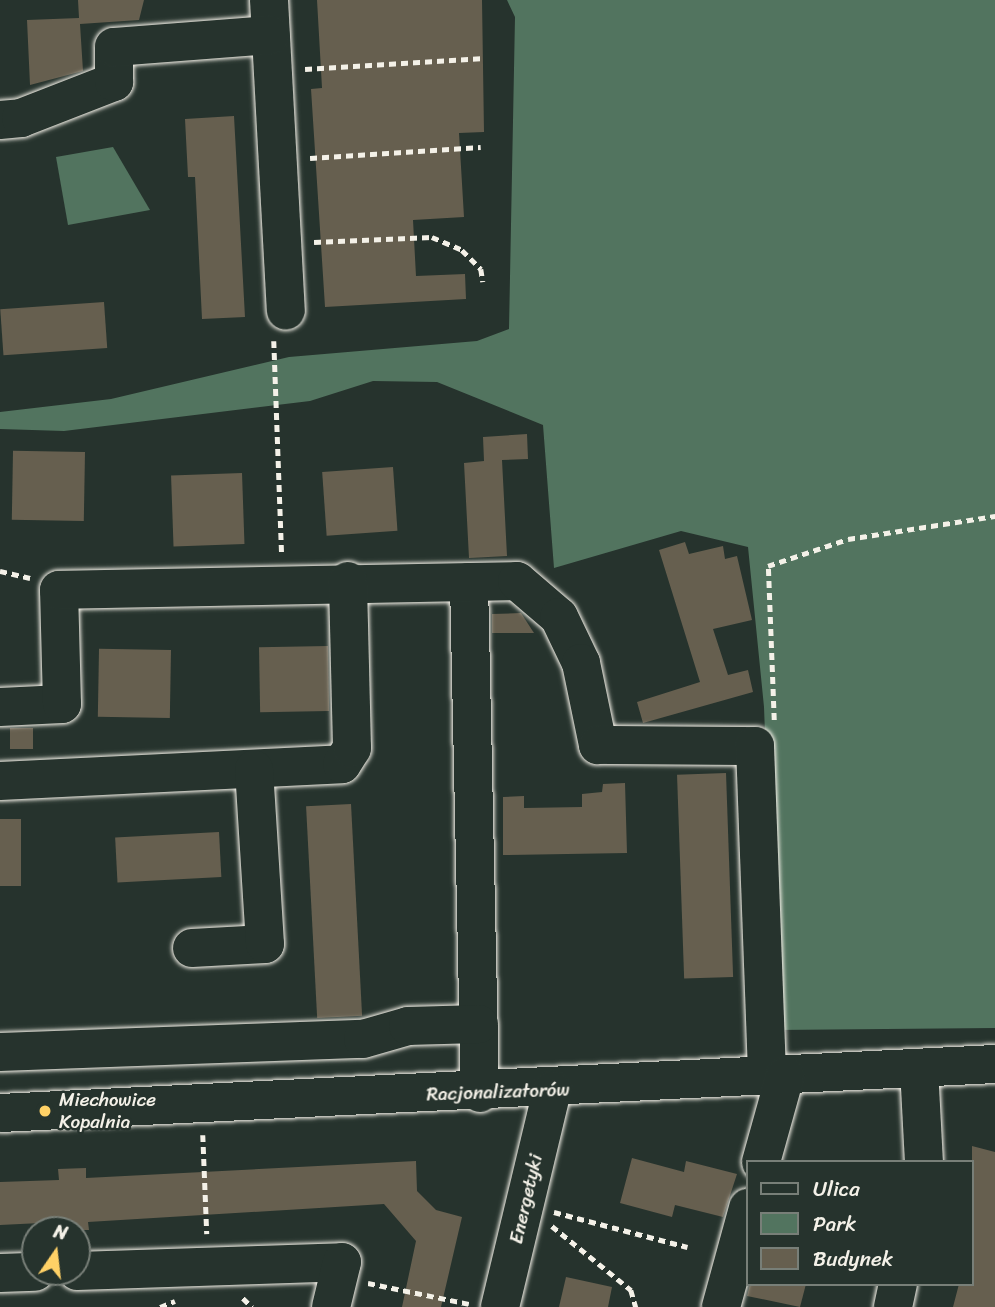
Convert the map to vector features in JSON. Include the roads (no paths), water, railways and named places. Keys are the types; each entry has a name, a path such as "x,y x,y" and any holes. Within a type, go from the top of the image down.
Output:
{"street":[{"path":"0,120 22,118 114,82 114,47 271,36 286,311"},
{"path":"0,781 342,764 352,748 348,581"},
{"path":"0,707 62,704 59,590 348,581 517,582 544,599 570,640 581,663 598,746 755,746 776,1077 761,1160"},
{"path":"469,582 480,1093"},
{"path":"192,948 265,944 254,769"},
{"path":"0,1052 363,1039 408,1026 479,1024"},
{"name":"Racjonalizatorów","path":"0,1113 552,1090 995,1064"},
{"path":"919,1068 924,1160"},
{"name":"Energetyki","path":"485,1306 552,1090"},
{"path":"721,1307 746,1215"},
{"path":"91,1270 342,1262 335,1292"},
{"path":"0,1273 21,1272"},
{"path":"893,1307 898,1286"}],"place":[{"name":"Miechowice Kopalnia","path":"45,1111"}]}
